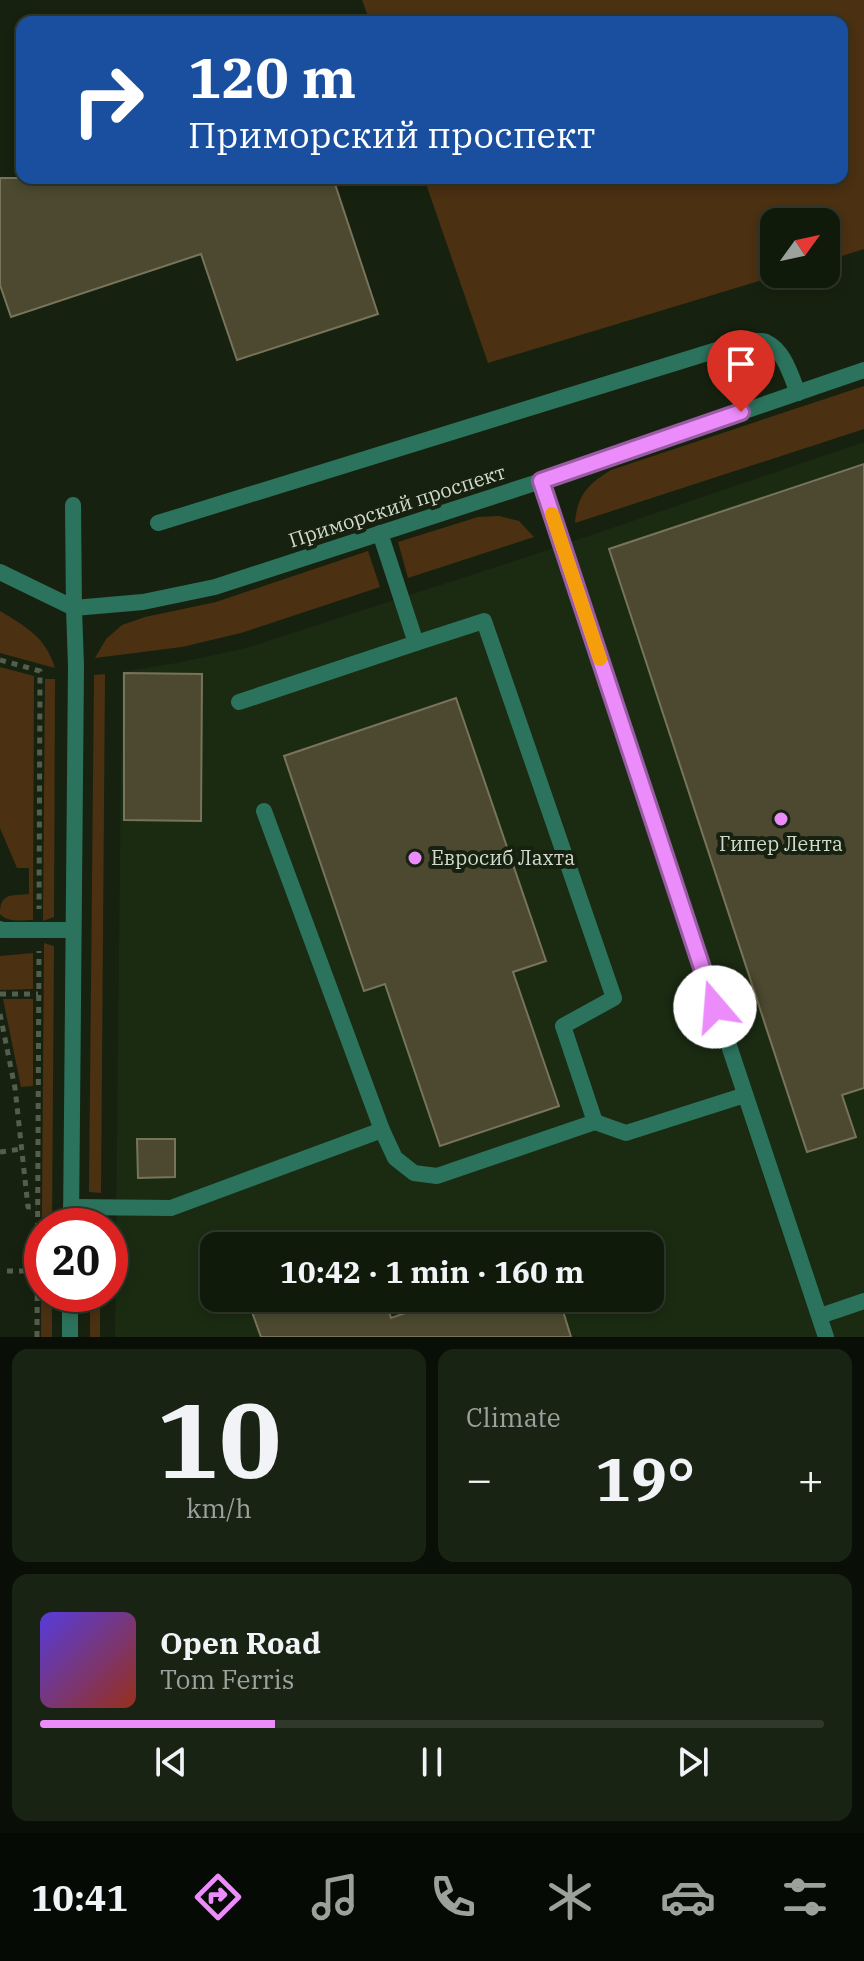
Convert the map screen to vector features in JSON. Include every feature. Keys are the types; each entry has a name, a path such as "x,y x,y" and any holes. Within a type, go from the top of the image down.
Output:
{"street":[{"path":"158,523 746,341 765,341 777,351 798,393"},
{"name":"Приморский проспект","path":"74,608 143,602 215,587 541,481 864,370"},
{"path":"541,481 826,1337"},
{"path":"73,505 76,666 71,1207 171,1208 382,1130"},
{"path":"380,533 416,643"},
{"path":"0,572 74,608"},
{"path":"239,702 484,621 614,998 563,1026 595,1122"},
{"path":"264,811 382,1130 395,1158 414,1173 437,1176 595,1122 626,1133 745,1095"},
{"path":"0,929 73,930"},
{"path":"820,1316 864,1301"},
{"path":"70,1312 70,1337"}],"path":[{"path":"0,660 40,671 37,1207 28,1207 15,1088 0,1014"},
{"path":"0,994 38,994"},
{"path":"0,1152 22,1149"},
{"path":"7,1271 24,1271"},
{"path":"37,1312 37,1337"}],"shaded area":[{"path":"362,0 864,0 864,249 840,257 840,208 760,208 760,281 488,363 426,184 848,184 848,16 368,16"},
{"path":"864,386 864,429 575,523 578,505 585,491 611,470"},
{"path":"864,442 864,1337 115,1337 115,1312 128,1312 128,1208 116,1208 122,672 246,648 524,558"},
{"path":"499,516 519,521 534,537 408,578 398,542 478,517"},
{"path":"368,551 380,587 241,633 182,647 95,658 106,639 122,625 216,602"},
{"path":"0,611 41,641 55,668 0,653"},
{"path":"0,667 34,676 33,920 11,920 0,914 5,899 12,895 29,894 29,868 17,868 0,828"},
{"path":"105,674 101,1193 89,1192 94,675"},
{"path":"45,679 55,679 54,917 43,921"},
{"path":"44,943 54,946 52,1208 42,1208"},
{"path":"33,953 33,989 0,990 0,956"},
{"path":"3,999 33,999 33,1086 21,1087"},
{"path":"41,1312 52,1312 52,1337 41,1337"},
{"path":"90,1312 100,1312 100,1337 90,1337"}],"building":[{"path":"0,178 16,178 16,184 335,184 378,314 237,360 201,254 11,317 0,285"},
{"name":"Гипер Лента","path":"864,464 864,1088 842,1095 856,1137 807,1152 609,549"},
{"path":"124,673 202,674 201,821 124,820"},
{"name":"Евросиб Лахта","path":"456,698 546,961 513,972 559,1106 440,1146 385,984 364,991 284,756"},
{"path":"137,1139 175,1139 175,1177 138,1178"},
{"path":"252,1312 389,1312 391,1318 408,1312 563,1312 571,1337 261,1337"}],"slow traffic":[{"path":"552,514 600,659"}],"place":[{"name":"Гипер Лента","path":"781,819"},
{"name":"Евросиб Лахта","path":"415,858"}],"route":[{"path":"715,1007 541,481 741,412"}]}
